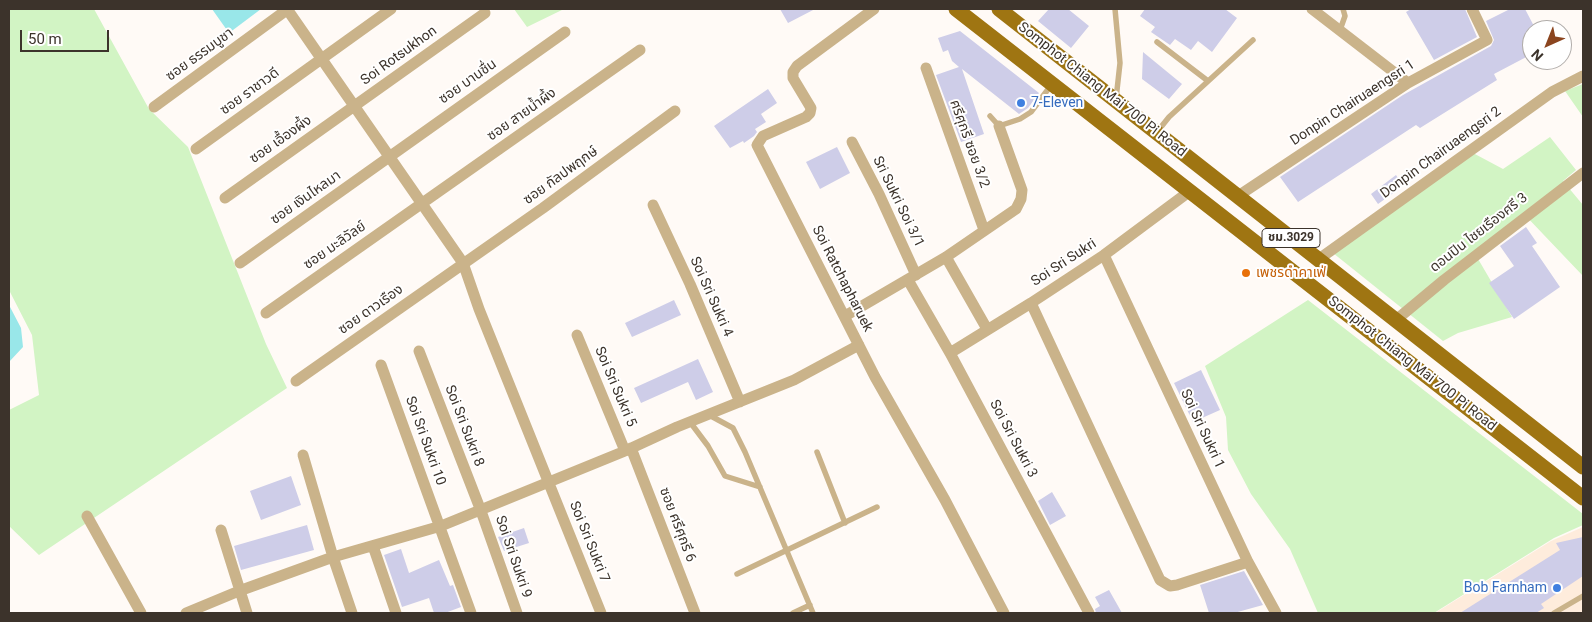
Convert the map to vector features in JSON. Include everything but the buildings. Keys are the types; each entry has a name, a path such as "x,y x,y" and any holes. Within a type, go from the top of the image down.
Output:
{"main road":[{"name":"Somphot Chiang Mai 700 Pi Road","path":"956,9 1583,498"},
{"name":"Somphot Chiang Mai 700 Pi Road","path":"998,9 1116,99 1583,468"}],"street":[{"name":"Soi Sri Sukri 7","path":"288,9 462,263 601,613"},
{"name":"ซอย ธรรมบูชา","path":"154,107 288,9"},
{"name":"ซอย ราชาวดี","path":"196,149 391,9"},
{"name":"Soi Ratchapharuek","path":"874,9 797,66 793,72 793,78 811,108 810,113 806,117 763,136 757,145 876,377 945,500 1004,613"},
{"path":"1312,9 1408,83"},
{"name":"Donpin Chairuaengsri 1","path":"1238,196 1408,83 1487,40 1472,9"},
{"name":"Soi Rotsukhon","path":"354,106 485,13"},
{"name":"ซอย บานชื่น","path":"389,157 565,32"},
{"name":"ซอย สายน้ำผึ้ง","path":"422,204 640,50"},
{"name":"ศรีศุกรี ซอย 3/2","path":"926,68 984,230"},
{"name":"Donpin Chairuaengsri 2","path":"1318,259 1552,92 1583,76"},
{"name":"ซอย เอื้องผึ้ง","path":"225,198 354,106"},
{"name":"ซอย กัลปพฤกษ์","path":"462,263 544,208 674,111"},
{"path":"845,316 912,278 1016,209 1021,200 1022,190 999,126"},
{"name":"Sri Sukri Soi 3/1","path":"852,142 879,194 912,278"},
{"name":"ซอย เงินไหลมา","path":"240,263 389,157"},
{"name":"ดอนปิน ไชยเรืองศรี 3","path":"1396,320 1444,280 1583,172"},
{"name":"Soi Sri Sukri","path":"950,353 1104,255 1190,191"},
{"name":"ซอย มะลิวัลย์","path":"266,313 422,204"},
{"name":"Soi Sri Sukri 4","path":"653,205 690,284 740,402"},
{"name":"Soi Sri Sukri 1","path":"1104,255 1248,562 1276,613"},
{"path":"946,256 986,329"},
{"name":"ซอย ดาวเรือง","path":"296,381 462,263"},
{"name":"Soi Sri Sukri 3","path":"912,278 1089,613"},
{"path":"1031,303 1160,580 1170,586 1177,585 1248,562"},
{"name":"Soi Sri Sukri 5","path":"577,335 628,449"},
{"path":"186,613 239,591 333,557 441,526 481,511 806,374 859,344"},
{"name":"Soi Sri Sukri 8","path":"419,351 481,511"},
{"name":"Soi Sri Sukri 10","path":"381,365 471,613"},
{"name":"ซอย ศรีศุกรี 6","path":"628,449 696,613"},
{"path":"302,455 352,613"},
{"name":"Soi Sri Sukri 9","path":"481,511 517,613"},
{"path":"87,516 142,613"},
{"path":"221,530 239,591 248,613"},
{"path":"373,546 396,613"}],"lane":[{"path":"1114,9 1120,64 1116,99"},
{"path":"1340,30 1345,16 1343,9"},
{"path":"1157,132 1169,117 1253,40"},
{"path":"1157,42 1208,81"},
{"path":"990,116 999,126 1020,119 1031,112 1052,84"},
{"path":"709,415 733,428 813,613"},
{"path":"690,422 708,446 725,476 760,487"},
{"path":"817,452 845,523"},
{"path":"737,574 877,507"},
{"path":"1554,613 1583,596"},
{"path":"793,613 810,605"}],"shaded area":[{"path":"1583,527 1583,613 1435,613 1551,541"}],"green space":[{"path":"9,9 94,9 149,109 188,147 266,344 287,388 39,555 9,526 9,410 39,395 32,335 9,290"},
{"path":"514,9 564,9 527,27"},
{"path":"1583,84 1583,117 1565,91"},
{"path":"1550,137 1576,170 1563,181 1583,205 1583,276 1523,213 1474,252 1512,317 1458,333 1443,341 1333,253 1473,153 1503,169"},
{"path":"1308,300 1583,514 1583,525 1554,538 1434,613 1318,613 1290,549 1251,494 1228,450 1226,417 1205,366"}],"water":[{"path":"212,9 261,9 229,33"},
{"path":"9,305 21,328 23,347 9,362"}],"place":[{"name":"7-Eleven","path":"1021,103"},
{"name":"เพชรดำคาเฟ่","path":"1246,273"},
{"name":"Bob Farnham","path":"1557,588"}]}
